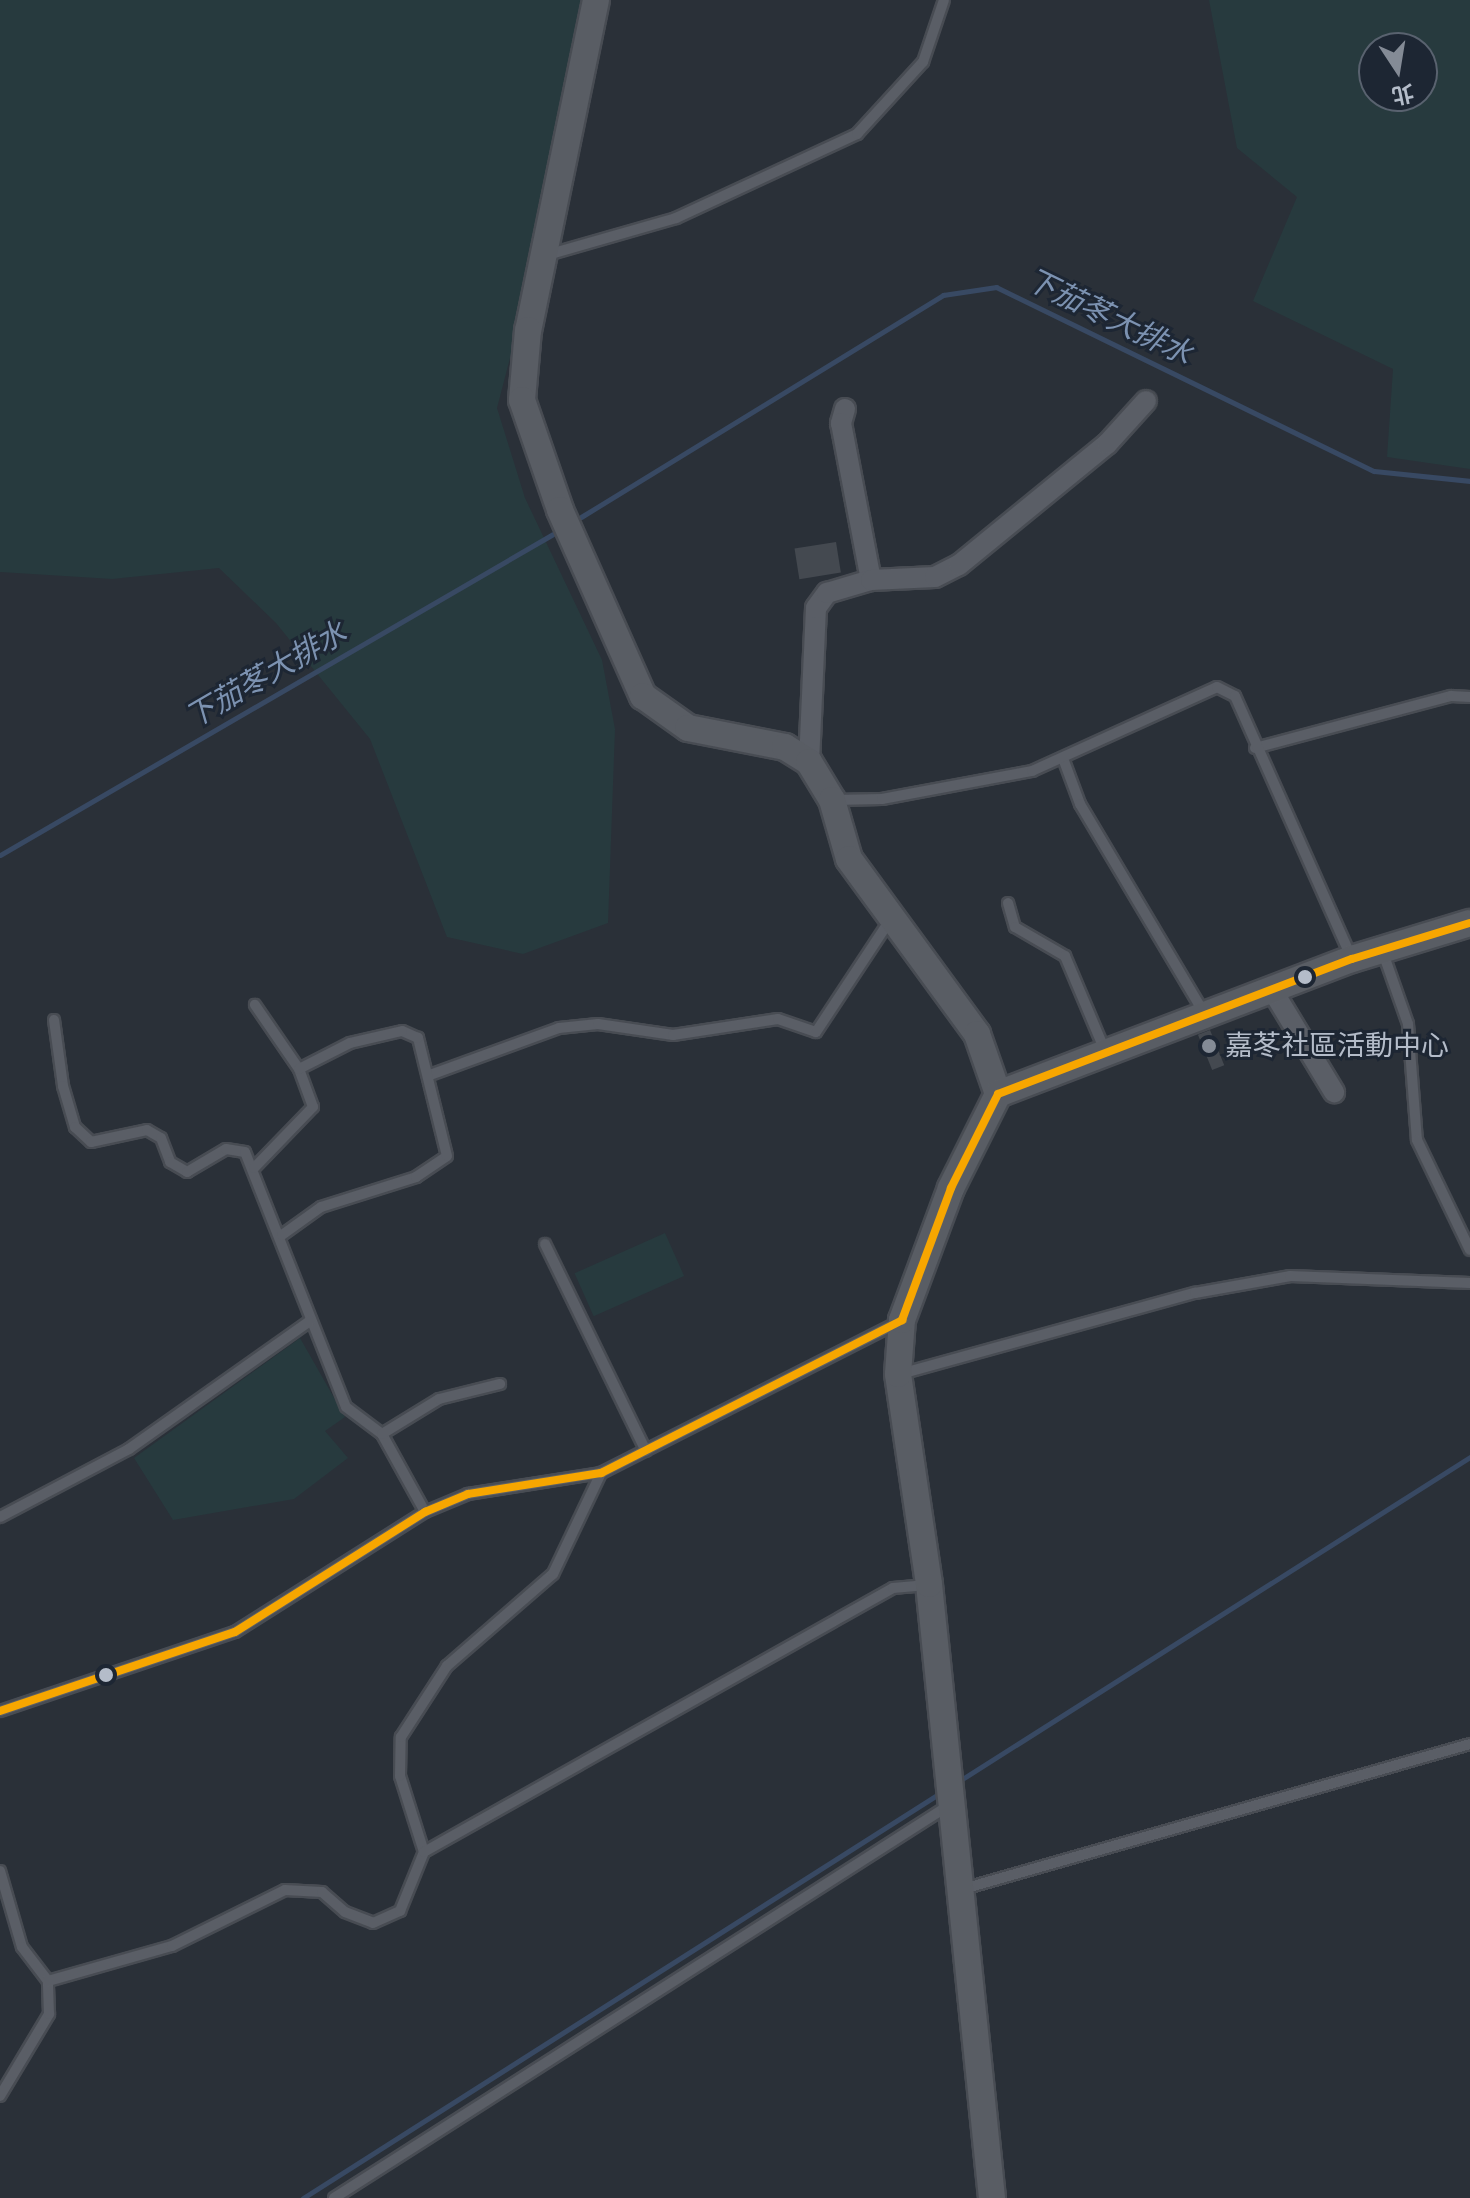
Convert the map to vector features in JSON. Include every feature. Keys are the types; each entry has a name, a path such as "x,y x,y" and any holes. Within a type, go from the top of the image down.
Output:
{"street":[{"path":"596,0 528,330 522,400 560,510 643,696 688,728 785,747 809,762 832,800 849,859 977,1034 998,1094"},
{"path":"809,762 816,608 827,593 871,580 935,577 959,565 1107,444 1146,401"},
{"path":"845,409 841,423 871,580"},
{"path":"992,2198 963,1889 929,1584 898,1374 902,1320 951,1188 998,1094 1107,1055 1271,988 1382,949 1470,923"},
{"path":"1271,988 1334,1092"}],"lane":[{"path":"545,255 676,218 857,134 923,62 944,0"},
{"path":"832,800 882,799 1064,761 1217,687 1235,696 1255,748 1352,959"},
{"path":"1255,748 1451,696 1470,697"},
{"path":"1064,761 1080,804 1204,1013"},
{"path":"1008,903 1015,927 1065,956 1107,1055"},
{"path":"430,1075 559,1028 598,1024 673,1035 778,1019 816,1032 892,917"},
{"path":"1382,949 1408,1024 1417,1140 1470,1250"},
{"path":"254,1168 308,1118 313,1107 299,1069 255,1005"},
{"path":"54,1020 63,1086 75,1127 91,1142 147,1130 161,1138 170,1162 187,1172 226,1149 245,1152 282,1235 310,1321 346,1407 382,1434 425,1512"},
{"path":"282,1235 321,1207 416,1177 447,1156 430,1075 418,1038 402,1031 350,1043 299,1069"},
{"path":"545,1244 646,1451"},
{"path":"898,1374 1195,1293 1290,1276 1470,1283"},
{"path":"0,1711 235,1632 425,1512 468,1494 601,1473 902,1320"},
{"path":"0,1517 129,1449 310,1321"},
{"path":"382,1434 439,1399 500,1384"},
{"path":"424,1852 400,1776 401,1737 447,1666 553,1574 601,1473"},
{"path":"48,1981 172,1946 285,1890 322,1892 345,1912 373,1923 400,1911 424,1852 893,1588 929,1584"},
{"path":"963,1889 1470,1744"},
{"path":"334,2198 953,1803"},
{"path":"0,1871 22,1947 48,1981 49,2014 0,2096"}],"green space":[{"path":"0,0 603,0 497,408 525,498 602,660 615,729 608,923 523,954 447,937 370,739 276,623 219,568 112,579 0,572"},
{"path":"1209,0 1470,0 1470,469 1387,457 1393,369 1253,301 1297,197 1237,148"},
{"path":"665,1233 684,1276 594,1316 575,1273"},
{"path":"300,1338 345,1417 325,1431 348,1458 294,1499 173,1520 134,1458"}],"building":[{"path":"836,542 841,573 799,579 795,549"},
{"name":"嘉苳社區活動中心","path":"1210,1030 1224,1065 1212,1070 1198,1035"}],"waterway":[{"name":"下茄苳大排水","path":"581,517 943,295 996,287 1374,471 1470,481"},
{"name":"下茄苳大排水","path":"0,855 553,534"},
{"path":"959,1781 1470,1457"},
{"path":"303,2198 943,1791"}],"transit line":[{"path":"0,1711 235,1632 425,1512 468,1494 601,1473 902,1320 951,1188 998,1094 1352,959 1470,923"}],"place":[{"name":"嘉苳社區活動中心","path":"1209,1046"}]}
